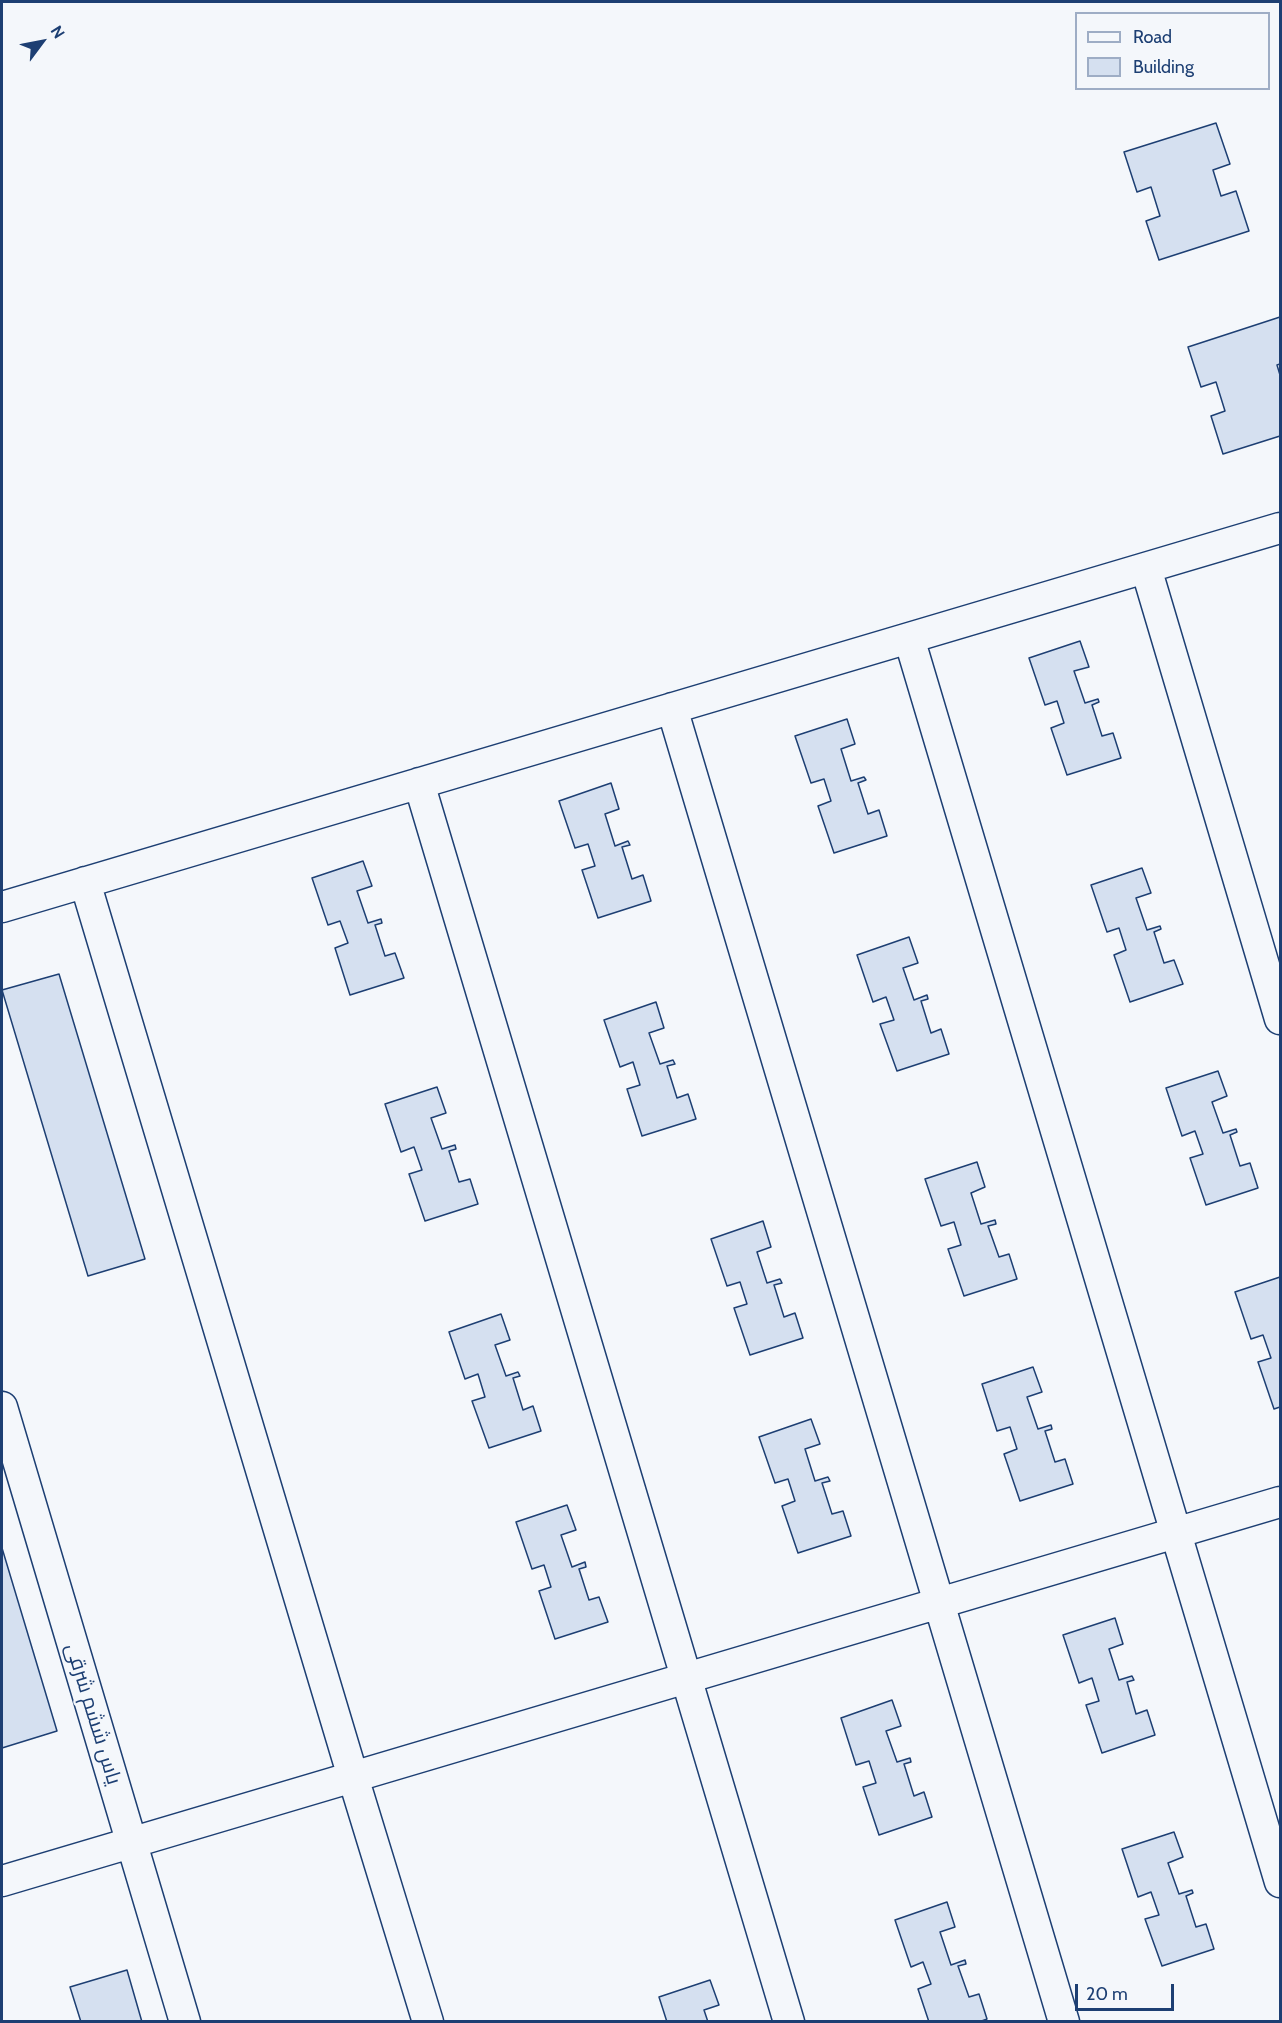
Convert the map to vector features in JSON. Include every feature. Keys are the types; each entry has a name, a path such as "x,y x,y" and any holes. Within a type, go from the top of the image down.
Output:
{"street":[{"path":"2,907 1281,528"},
{"path":"1146,568 1281,1019"},
{"path":"909,638 1281,1882"},
{"path":"672,708 1064,2022"},
{"path":"419,783 789,2022"},
{"path":"86,882 428,2022"},
{"name":"یاس ششم شرقی","path":"2,1407 185,2022"},
{"path":"2,1881 1281,1502"}],"building":[{"path":"1216,123 1230,164 1213,170 1221,196 1236,191 1249,231 1159,260 1146,221 1160,216 1151,187 1137,192 1124,152"},
{"path":"1280,317 1280,364 1277,365 1280,375 1280,436 1223,454 1211,416 1225,411 1216,382 1201,387 1188,347"},
{"path":"1080,641 1089,667 1074,671 1085,703 1098,699 1099,702 1092,705 1102,736 1113,733 1121,758 1067,775 1051,728 1064,723 1057,701 1045,705 1029,658"},
{"path":"847,719 855,744 841,749 851,781 864,777 866,780 858,783 868,814 879,810 887,836 834,853 818,806 831,801 824,779 811,783 795,736"},
{"path":"611,783 619,809 605,814 615,846 628,841 630,845 622,847 632,879 643,875 651,901 598,918 582,870 595,866 588,844 575,848 559,801"},
{"path":"363,861 372,886 357,891 368,923 381,919 382,923 375,925 385,956 395,953 404,978 350,995 335,948 348,943 340,921 328,925 312,878"},
{"path":"1142,868 1151,893 1136,898 1147,930 1160,926 1161,929 1154,932 1164,963 1174,960 1183,984 1130,1002 1114,955 1126,950 1119,928 1107,932 1091,885"},
{"path":"909,937 918,963 903,968 914,1000 927,995 928,999 921,1001 931,1033 941,1029 949,1054 897,1071 880,1024 894,1020 886,997 873,1002 857,955"},
{"path":"59,974 145,1259 88,1276 2,990"},
{"path":"656,1002 664,1028 649,1033 660,1064 673,1060 675,1064 667,1066 677,1098 688,1094 696,1119 642,1136 627,1089 640,1085 633,1062 620,1067 604,1020"},
{"path":"1218,1071 1227,1096 1212,1102 1223,1133 1236,1129 1237,1132 1230,1135 1240,1166 1250,1163 1258,1188 1206,1205 1190,1158 1203,1154 1195,1131 1182,1136 1166,1088"},
{"path":"437,1087 446,1113 431,1118 442,1149 455,1145 456,1149 449,1151 459,1182 470,1179 478,1204 425,1221 409,1174 422,1170 414,1147 401,1152 385,1104"},
{"path":"977,1162 985,1187 971,1193 981,1224 995,1220 996,1224 988,1226 999,1257 1009,1254 1017,1279 964,1296 948,1249 961,1245 954,1222 941,1226 925,1179"},
{"path":"763,1221 771,1247 757,1252 767,1283 780,1279 782,1283 774,1285 784,1317 795,1313 803,1338 750,1355 734,1308 747,1304 740,1282 727,1286 711,1239"},
{"path":"1280,1277 1280,1407 1274,1409 1258,1362 1271,1358 1263,1335 1251,1339 1235,1292"},
{"path":"501,1314 510,1340 495,1345 506,1376 518,1372 520,1376 513,1378 523,1410 533,1406 541,1431 489,1448 472,1401 485,1397 478,1374 465,1379 449,1332"},
{"path":"1033,1367 1042,1392 1027,1397 1038,1429 1051,1425 1052,1429 1045,1431 1055,1462 1065,1459 1073,1484 1020,1501 1004,1454 1017,1449 1010,1427 997,1431 982,1384"},
{"path":"811,1419 820,1444 805,1449 815,1481 828,1477 830,1481 822,1483 832,1514 843,1511 851,1536 798,1553 782,1506 795,1501 788,1479 775,1483 759,1437"},
{"path":"567,1505 576,1530 561,1535 572,1567 585,1562 586,1567 579,1569 589,1600 599,1597 608,1622 555,1639 539,1591 551,1587 544,1565 532,1569 516,1522"},
{"path":"2,1548 57,1731 2,1748"},
{"path":"1115,1618 1123,1644 1109,1649 1119,1680 1132,1676 1134,1680 1127,1682 1136,1714 1147,1710 1155,1735 1102,1753 1086,1705 1099,1701 1092,1678 1079,1683 1063,1635"},
{"path":"892,1700 901,1726 886,1731 897,1762 910,1758 911,1762 904,1764 914,1796 924,1792 932,1817 879,1835 863,1787 876,1783 869,1761 856,1765 841,1718"},
{"path":"1174,1832 1183,1857 1168,1863 1179,1894 1192,1890 1193,1893 1186,1896 1196,1927 1206,1924 1214,1949 1162,1966 1145,1919 1159,1915 1151,1892 1138,1897 1122,1849"},
{"path":"947,1902 955,1927 940,1932 951,1965 965,1960 966,1964 958,1966 969,1997 979,1994 987,2019 979,2022 929,2022 918,1989 931,1984 923,1962 911,1967 895,1920"},
{"path":"127,1970 142,2022 81,2022 70,1987"},
{"path":"710,1980 719,2005 704,2010 708,2022 667,2022 659,1997"}]}
